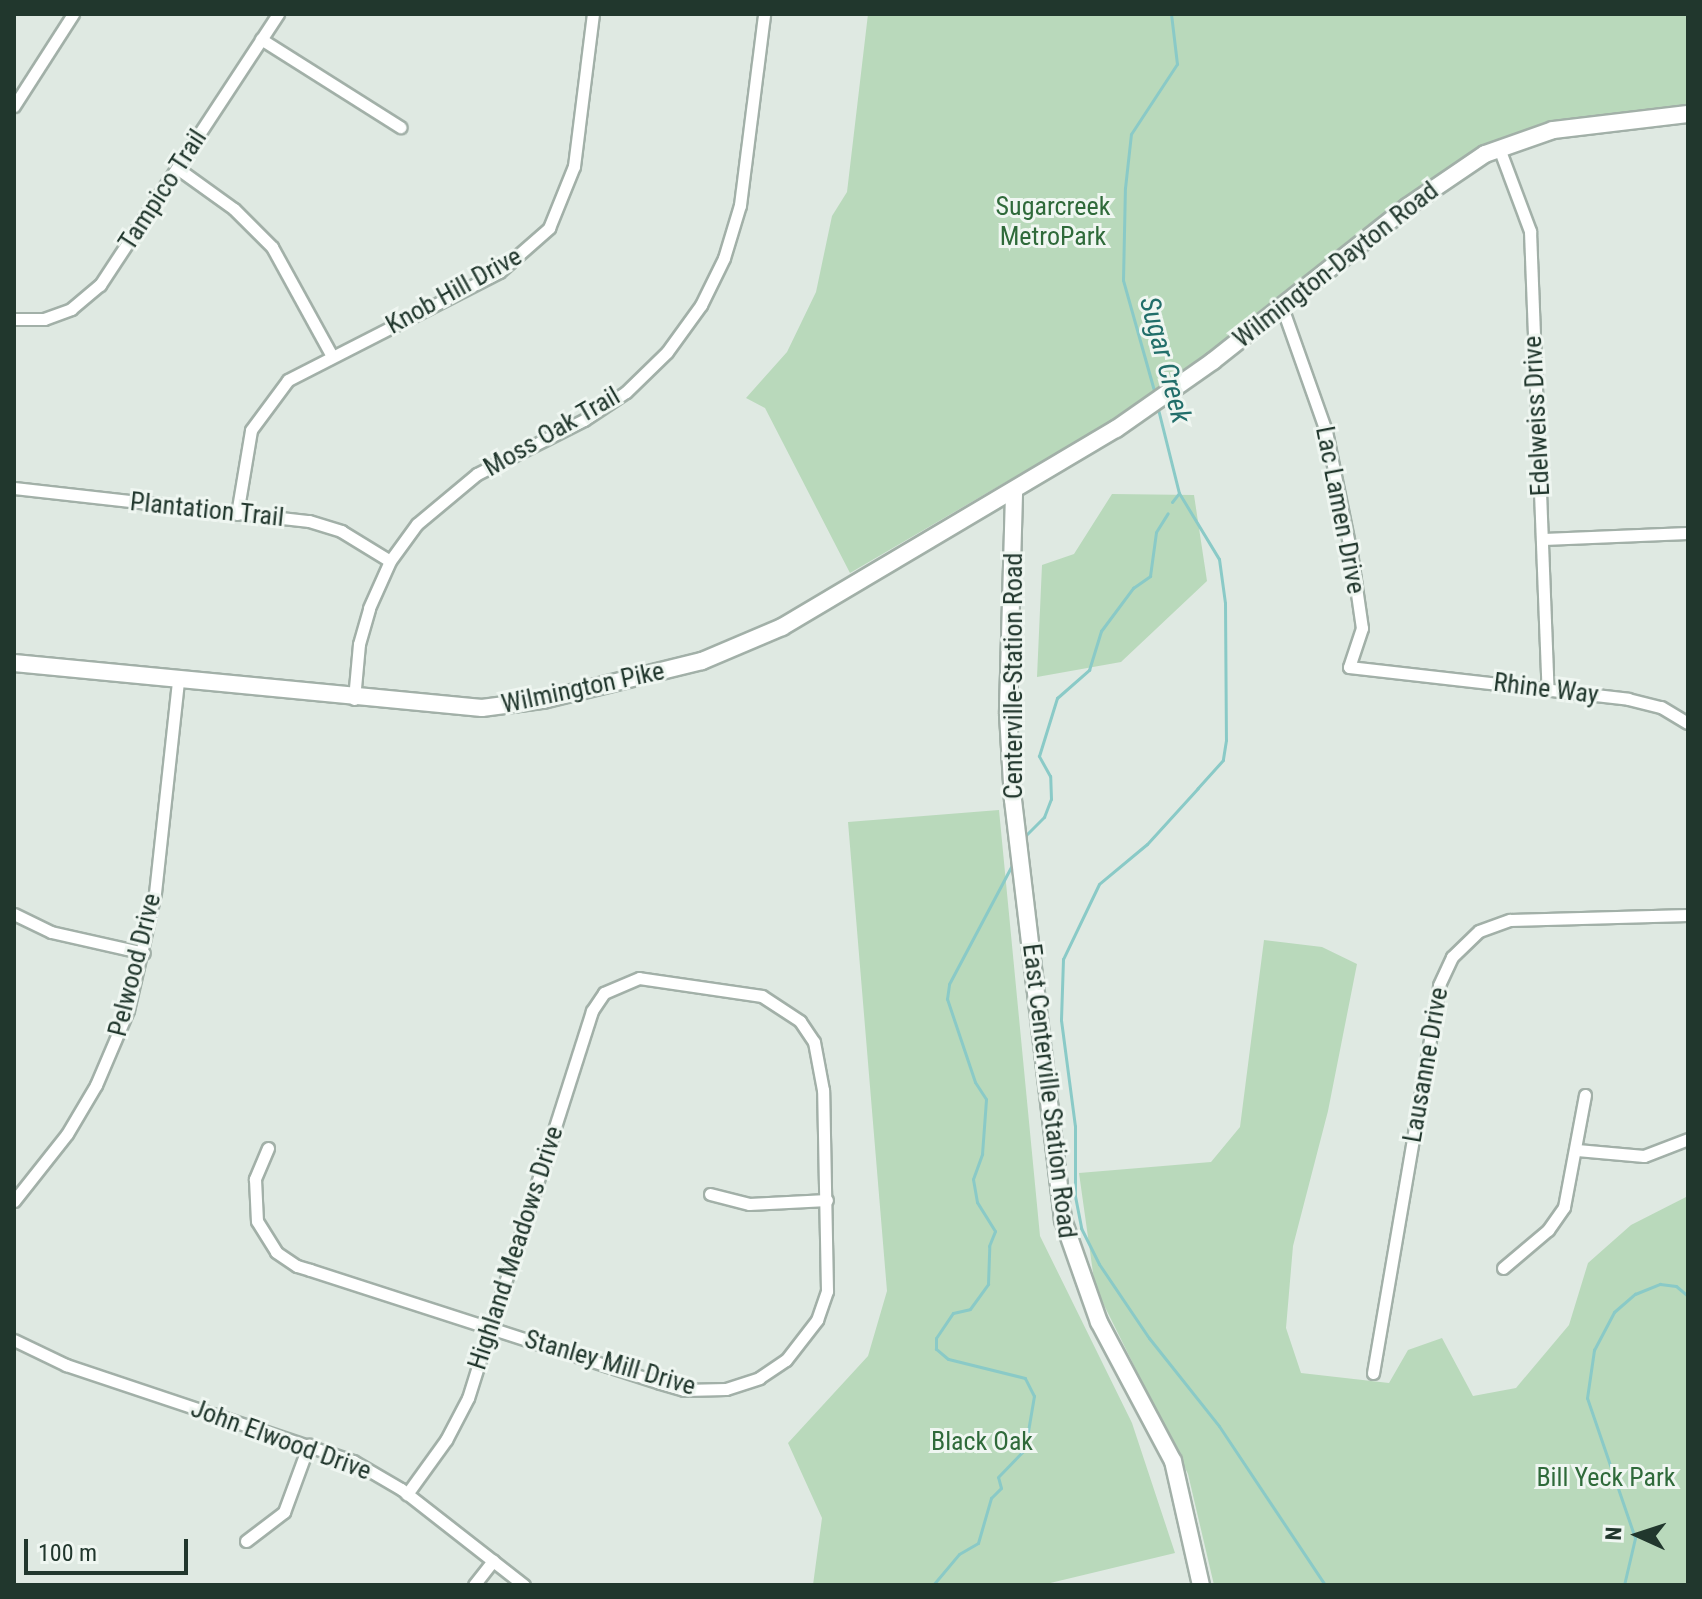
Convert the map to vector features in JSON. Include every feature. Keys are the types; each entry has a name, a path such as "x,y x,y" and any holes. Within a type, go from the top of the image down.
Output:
{"street":[{"path":"14,106 73,14"},
{"name":"Tampico Trail","path":"14,319 52,317 91,295 278,14"},
{"name":"Knob Hill Drive","path":"237,514 245,449 261,412 288,380 499,272 549,228 574,166 593,14"},
{"name":"Moss Oak Trail","path":"354,699 363,626 390,561 417,524 452,491 608,405 647,373 692,320 724,258 740,205 764,14"},
{"path":"261,39 400,127"},
{"name":"Wilmington-Dayton Road","path":"1014,494 1156,402 1407,207 1499,148 1577,125 1688,114"},
{"name":"Edelweiss Drive","path":"1499,148 1530,231 1548,690"},
{"path":"177,168 234,209 272,247 332,356"},
{"name":"Lac Lamen Drive","path":"1282,307 1326,431 1352,559 1362,628 1349,667 1399,673"},
{"name":"Plantation Trail","path":"14,488 326,525 390,561"},
{"name":"Wilmington Pike","path":"14,663 354,699 504,707 702,661 750,644 1014,494"},
{"name":"Centerville-Station Road","path":"1014,494 1008,714 1025,901"},
{"path":"1543,539 1688,533"},
{"name":"Rhine Way","path":"1399,673 1645,702 1688,723"},
{"name":"Pelwood Drive","path":"14,1201 58,1147 96,1085 128,1010 144,953 161,843 178,680"},
{"name":"East Centerville Station Road","path":"1025,901 1068,1245 1120,1367 1170,1453 1201,1585"},
{"path":"14,914 51,932 144,953"},
{"name":"Lausanne Drive","path":"1373,1373 1437,999 1452,957 1479,931 1510,920 1688,915"},
{"name":"Stanley Mill Drive","path":"268,1148 255,1179 254,1207 261,1231 285,1259 684,1390 742,1385 786,1360 817,1320 829,1274 822,1073 814,1042 800,1021 774,1001 743,992 639,978 604,993"},
{"name":"Highland Meadows Drive","path":"407,1494 460,1415 592,1011 604,993"},
{"path":"1503,1268 1557,1219 1568,1194 1585,1095"},
{"path":"1577,1150 1644,1156 1688,1139"},
{"path":"710,1194 749,1204 827,1200"},
{"name":"John Elwood Drive","path":"14,1340 66,1365 309,1444 368,1469 407,1494 524,1585"},
{"path":"246,1541 284,1512 309,1444"},
{"path":"474,1585 493,1561"}],"green space":[{"name":"Sugarcreek MetroPark","path":"868,14 1688,14 1688,114 1499,148 1116,429 1004,483 850,573 765,408 746,398 787,352 816,292 832,216 847,192"},
{"path":"1112,494 1194,495 1207,581 1121,662 1037,677 1042,565 1074,554"},
{"name":"Black Oak","path":"999,810 1040,1236 1132,1423 1175,1553 1042,1585 813,1585 822,1518 788,1443 868,1356 887,1291 848,822"},
{"name":"Bill Yeck Park","path":"1264,940 1322,947 1357,964 1328,1111 1293,1246 1286,1328 1301,1373 1389,1383 1408,1350 1442,1338 1473,1396 1516,1388 1569,1325 1588,1263 1631,1225 1688,1196 1688,1585 1214,1585 1188,1474 1095,1287 1079,1173 1211,1162 1240,1127"}],"waterway":[{"name":"Sugar Creek","path":"1155,394 1123,280 1125,188 1131,134 1177,64 1171,14"},
{"path":"1158,409 1179,493 1219,559 1225,603 1226,740 1223,760 1147,844 1099,884 1063,959 1061,1020 1075,1126 1075,1196 1081,1228 1099,1264 1149,1338 1219,1426 1325,1585"},
{"path":"1172,502 1179,493"},
{"path":"1023,838 1044,817 1051,799 1050,776 1039,756 1057,698 1089,670 1101,631 1133,588 1150,576 1156,532 1168,513"},
{"path":"933,1585 959,1554 978,1543 991,1498 1001,1488 998,1477 1025,1449 1034,1396 1025,1378 948,1359 936,1349 936,1338 953,1313 970,1309 988,1284 989,1246 995,1231 977,1202 973,1179 982,1154 986,1099 975,1082 947,999 949,984 1013,863"},
{"path":"1624,1585 1635,1538 1587,1398 1594,1350 1614,1312 1635,1294 1660,1284 1676,1286 1688,1296"}]}
